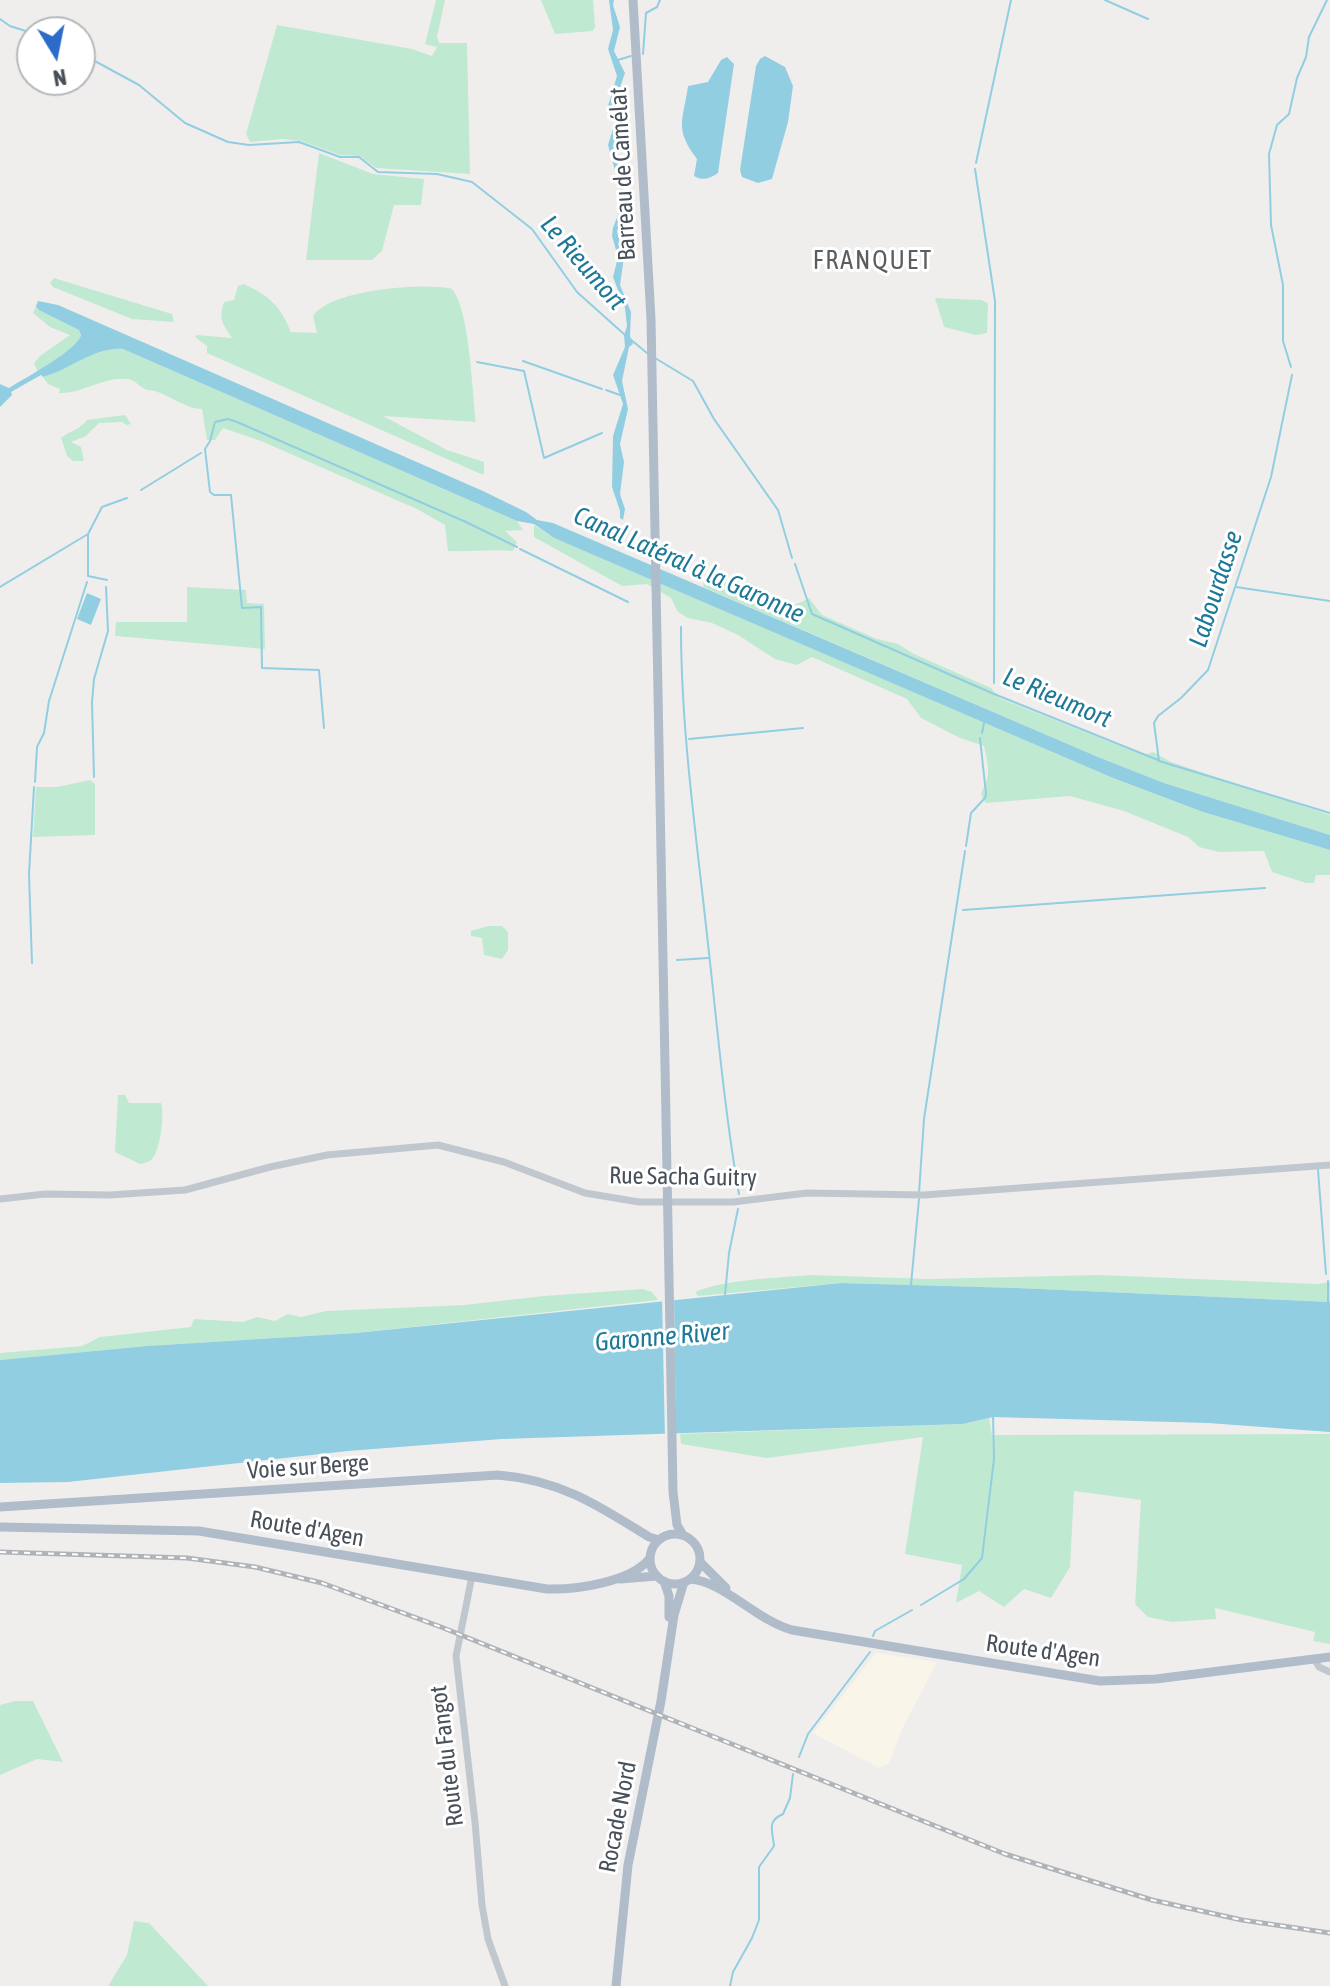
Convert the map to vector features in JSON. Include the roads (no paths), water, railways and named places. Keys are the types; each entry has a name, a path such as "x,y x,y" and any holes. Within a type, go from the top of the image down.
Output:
{"main road":[{"name":"Barreau de Camélat","path":"633,0 652,345 673,1489"},
{"name":"Voie sur Berge","path":"0,1507 498,1475 554,1485 585,1497 611,1513"},
{"path":"667,1655 677,1601 700,1562 697,1547 677,1525 673,1489"},
{"path":"651,1555 664,1537 673,1489"},
{"path":"611,1513 649,1537 683,1535"},
{"path":"611,1513 651,1555 669,1596 667,1655"},
{"name":"Route d'Agen","path":"0,1527 199,1531 564,1590 645,1575 661,1578"},
{"name":"Route d'Agen","path":"605,1582 642,1566 651,1555"},
{"name":"Route d'Agen","path":"700,1562 756,1614"},
{"path":"661,1578 687,1580"},
{"name":"Route d'Agen","path":"687,1580 711,1584 779,1626 1100,1681 1156,1679 1330,1657"},
{"name":"Rocade Nord","path":"616,1986 628,1865 658,1720 667,1655"}],"street":[{"name":"Rue Sacha Guitry","path":"0,1199 45,1194 110,1195 185,1190 320,1156 438,1145 504,1162 585,1193 618,1200 650,1202 740,1201 807,1193 924,1195 1330,1165"},
{"name":"Route du Fangot","path":"472,1576 456,1656 486,1932 505,1986"},
{"path":"1314,1659 1319,1667 1330,1672"}],"water":[{"path":"609,0 614,0 620,27 614,51 625,73 613,108 618,121 614,147 624,193 622,196 608,145 615,122 608,106 617,76 608,49 613,30"},
{"path":"765,56 785,67 793,86 788,122 772,179 758,183 742,177 740,170 756,66"},
{"path":"727,57 734,64 718,173 709,178 700,178 694,176 697,159 683,132 688,86 708,82 721,60"},
{"path":"623,201 617,232 624,257 620,285 631,312 630,336 633,344 629,347 622,381 628,409 620,444 624,462 620,494 625,509 623,520 612,487 613,436 623,404 613,375 625,347 627,326 625,308 613,277 618,257 612,236"},
{"path":"38,301 58,305 483,491 537,520 553,523 1098,757 1164,783 1330,835 1330,850 1203,812 1113,778 554,538 534,524 517,521 123,349 102,351 54,373 41,375 11,392 12,395 0,407 0,384 9,388 59,357 81,336 79,330 39,310 36,306"},
{"path":"87,593 101,599 91,625 77,619"},
{"name":"Garonne River","path":"841,1283 1330,1302 1330,1432 1208,1423 993,1417 963,1424 502,1439 348,1451 68,1482 0,1483 0,1360 147,1346 356,1333"}],"waterway":[{"path":"643,54 646,13 657,7 660,0"},
{"path":"976,163 1011,0"},
{"path":"1105,0 1148,19"},
{"name":"Labourdasse","path":"1291,367 1283,341 1283,285 1271,225 1269,154 1277,125 1289,114 1309,37 1327,0"},
{"name":"Le Rieumort","path":"0,19 16,28"},
{"path":"618,60 631,56"},
{"name":"Le Rieumort","path":"96,62 139,85 185,123 228,142 249,145 299,142 340,157 359,157 378,172 437,174 472,182 532,229 577,292 625,335"},
{"path":"975,169 995,301 994,683"},
{"name":"Le Rieumort","path":"630,339 647,353"},
{"name":"Le Rieumort","path":"655,358 693,381 714,419 778,510 792,558"},
{"path":"523,361 602,389"},
{"path":"477,362 524,371 544,458 602,433"},
{"name":"Labourdasse","path":"1292,375 1271,477 1208,670 1154,723 1159,761 1330,813"},
{"path":"606,390 620,395"},
{"path":"324,728 319,670 262,668 261,607 242,608 231,495 214,495 210,492 205,449 215,422 228,419 237,422 517,547"},
{"path":"141,490 201,453"},
{"path":"0,587 88,534 102,507 127,498"},
{"path":"88,534 88,576 107,580"},
{"path":"520,549 628,602"},
{"name":"Le Rieumort","path":"795,564 812,614 994,694 1158,760"},
{"path":"35,782 37,747 44,733 49,701 87,582"},
{"path":"94,777 92,702 94,679 108,631 106,587"},
{"path":"1236,587 1330,601"},
{"path":"681,627 690,781 725,1098 739,1194"},
{"path":"982,733 984,723"},
{"path":"689,739 803,728"},
{"path":"966,846 971,813 986,794 980,738"},
{"path":"32,963 29,874 34,787"},
{"path":"919,1193 924,1119 965,851"},
{"path":"963,910 1265,888"},
{"path":"677,960 708,958"},
{"path":"1318,1170 1326,1274"},
{"path":"911,1285 919,1199"},
{"path":"725,1295 738,1209"},
{"path":"1328,1281 1328,1304"},
{"path":"921,1605 964,1579 982,1558 994,1459 993,1414"},
{"path":"873,1636 875,1631 912,1610"},
{"path":"799,1757 808,1734 870,1652"},
{"path":"730,1986 733,1972 759,1920 759,1867 774,1846 772,1824 783,1814 790,1798 793,1774"}],"railway":[{"path":"0,1552 187,1558 255,1567 322,1583 441,1627 1005,1854 1152,1900 1242,1920 1330,1933"}],"district":[{"name":"FRANQUET","path":"873,261"}],"water label":[{"name":"Canal Latéral à la Garonne","path":"689,565"}]}
